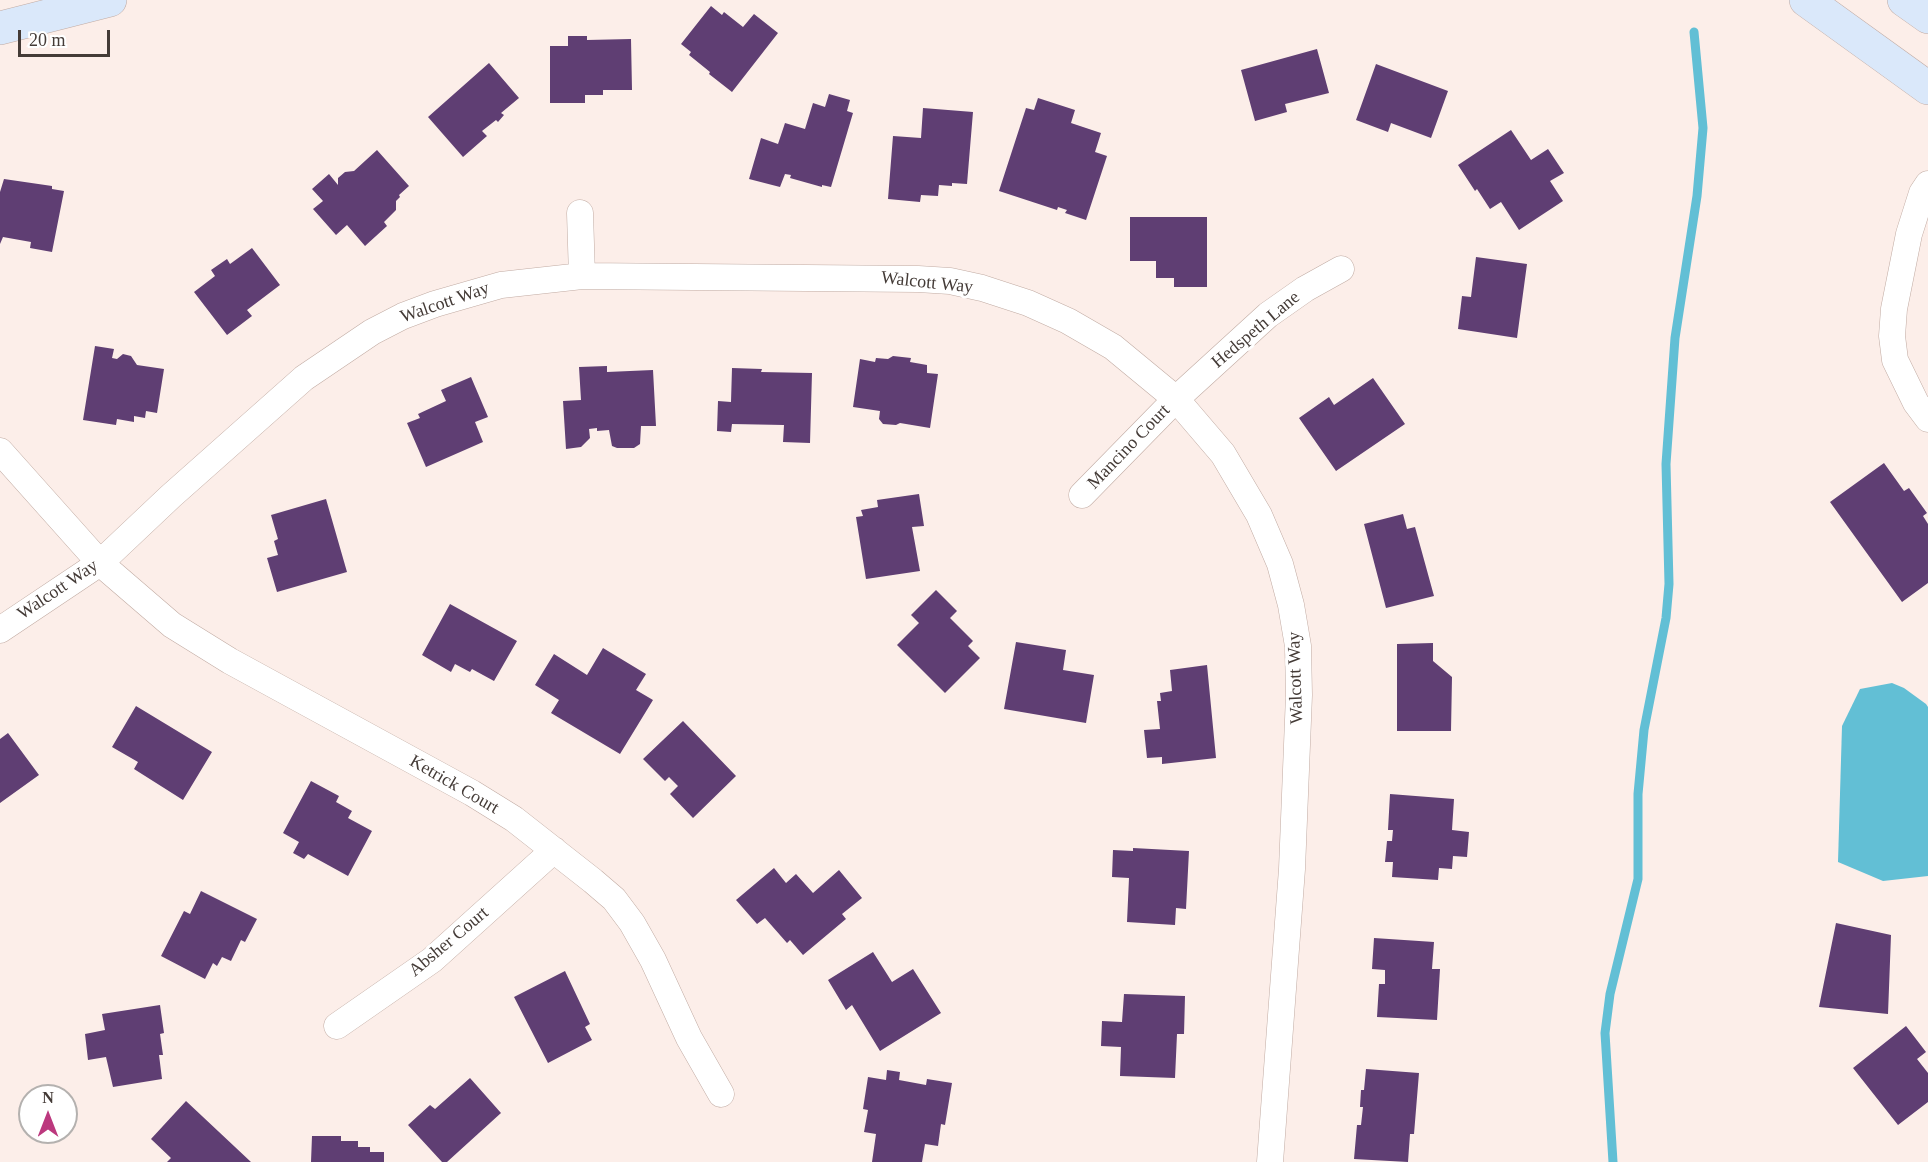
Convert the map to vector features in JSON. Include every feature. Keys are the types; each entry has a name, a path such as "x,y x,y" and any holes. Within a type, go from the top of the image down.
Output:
{"main road":[{"path":"0,28 110,0"},
{"path":"1806,0 1928,88"},
{"path":"1904,0 1928,17"}],"street":[{"path":"1928,184 1922,194 1909,234 1894,309 1892,336 1895,360 1916,404 1928,419"},
{"path":"580,213 582,276"},
{"name":"Hedspeth Lane","path":"1176,399 1268,315 1305,289 1341,269"},
{"name":"Walcott Way","path":"0,630 100,563 171,496 304,378 372,332 403,316 467,293 501,285 582,276 842,277 950,281 982,288 1028,303 1068,321 1113,347 1176,399 1223,454 1259,515 1280,564 1291,605 1298,646 1299,694 1292,869 1270,1162"},
{"name":"Mancino Court","path":"1082,495 1176,399"},
{"name":"Ketrick Court","path":"0,451 100,563 172,625 230,661 514,819 614,899 632,923 653,960 689,1038 721,1094"},
{"name":"Absher Court","path":"338,1026 432,960 554,849"}],"water":[{"path":"1892,683 1904,688 1928,707 1928,876 1883,881 1838,862 1842,726 1860,689"}],"building":[{"path":"711,6 722,15 724,12 743,27 754,14 778,33 732,92 709,74 710,72 689,55 691,52 681,44"},
{"path":"568,36 587,36 587,40 631,39 632,90 603,90 603,95 585,95 585,103 550,103 550,46 568,46"},
{"path":"1317,49 1329,93 1285,104 1287,112 1255,121 1241,70"},
{"path":"489,63 519,98 501,113 504,115 498,122 496,120 482,131 487,136 463,157 428,117"},
{"path":"1376,64 1448,91 1431,138 1391,123 1388,132 1356,120"},
{"path":"829,94 850,100 847,111 853,113 831,187 822,185 822,187 790,178 791,175 785,174 780,187 749,179 761,138 778,144 785,123 805,129 813,103 825,107"},
{"path":"1038,98 1075,110 1071,123 1101,133 1095,152 1107,156 1086,220 1065,213 1067,210 1058,207 1057,210 999,191 1026,108 1034,110"},
{"path":"923,108 973,112 967,184 939,185 938,196 921,195 920,202 888,199 893,136 921,138"},
{"path":"1511,130 1531,160 1548,149 1564,173 1550,181 1563,201 1519,230 1501,202 1490,209 1458,165"},
{"path":"377,150 409,186 399,195 396,210 384,222 387,226 365,246 347,225 336,235 313,209 323,201 312,189 329,174 338,185 338,178 345,172 354,171"},
{"path":"4,179 52,186 52,189 64,191 52,252 30,248 31,242 3,237 0,244 0,192"},
{"path":"1130,217 1207,217 1207,287 1174,287 1174,278 1156,278 1156,261 1130,261"},
{"path":"252,248 280,285 247,310 252,316 227,335 194,292 215,276 211,270 227,259 230,264"},
{"path":"1476,257 1527,264 1517,338 1458,329 1462,296 1471,297"},
{"path":"95,346 114,349 112,358 117,359 123,354 131,356 137,365 164,369 157,413 146,411 145,418 134,416 134,422 117,419 116,425 83,420"},
{"path":"893,356 911,358 910,362 927,365 927,373 938,374 930,428 900,423 883,424 879,419 880,411 853,407 860,359 875,362 876,358 888,359"},
{"path":"607,366 607,372 653,370 656,426 641,426 640,444 634,448 612,446 609,430 597,431 597,428 589,429 590,438 581,447 566,449 563,401 581,400 579,367"},
{"path":"732,368 762,369 761,372 812,373 810,443 783,442 784,425 732,424 731,432 717,431 718,401 731,402"},
{"path":"471,377 488,417 475,422 483,442 426,467 407,423 420,418 418,414 446,401 441,390"},
{"path":"1373,378 1405,424 1336,471 1299,418 1329,397 1334,405"},
{"path":"1884,463 1904,491 1909,488 1927,513 1923,516 1928,524 1928,583 1902,602 1830,502"},
{"path":"919,494 924,526 912,527 920,571 866,579 856,517 863,516 861,510 878,507 877,500"},
{"path":"326,499 347,572 277,592 267,558 278,555 274,541 278,539 271,515"},
{"path":"1403,514 1407,529 1415,527 1434,596 1386,608 1364,524"},
{"path":"936,590 957,611 950,618 973,641 968,646 980,658 945,693 897,645 919,623 911,615"},
{"path":"450,604 517,641 494,681 472,669 470,672 455,664 451,672 422,655"},
{"path":"1016,642 1066,650 1063,670 1094,675 1086,723 1004,709"},
{"path":"1433,643 1433,661 1452,677 1451,731 1397,731 1397,644"},
{"path":"603,648 646,674 636,690 653,700 620,754 551,713 559,700 535,685 554,654 587,675"},
{"path":"1207,665 1216,758 1162,764 1162,757 1147,758 1144,730 1160,729 1157,701 1161,701 1160,693 1172,691 1170,670"},
{"path":"136,706 212,752 183,800 134,769 138,762 112,747"},
{"path":"683,721 736,776 693,818 670,794 678,786 669,777 665,781 643,759"},
{"path":"8,733 39,775 0,803 0,739"},
{"path":"311,781 339,796 336,802 352,811 348,818 372,831 348,876 308,854 304,859 293,853 299,842 283,833"},
{"path":"1390,794 1454,799 1452,830 1469,832 1467,857 1453,856 1452,869 1439,868 1438,880 1392,877 1393,862 1385,862 1387,841 1392,841 1393,830 1388,830"},
{"path":"1133,848 1189,851 1186,909 1176,908 1175,925 1127,922 1129,878 1112,877 1113,850 1133,851"},
{"path":"774,868 786,883 796,874 813,893 839,870 862,898 842,914 846,919 803,955 790,940 787,943 765,918 757,924 736,900"},
{"path":"201,891 257,919 245,942 241,940 231,961 222,957 217,966 213,963 205,979 161,956 184,911 190,914"},
{"path":"1836,923 1891,935 1888,1014 1819,1007"},
{"path":"1374,938 1434,942 1432,969 1440,969 1437,1020 1377,1017 1379,984 1385,984 1385,970 1372,969"},
{"path":"873,952 892,982 913,969 941,1013 880,1051 852,1005 846,1010 828,980"},
{"path":"565,971 590,1024 585,1027 592,1040 548,1063 514,997"},
{"path":"1124,994 1185,996 1184,1034 1177,1034 1175,1078 1120,1076 1121,1047 1101,1046 1102,1021 1122,1022"},
{"path":"160,1005 164,1033 160,1034 163,1055 159,1055 162,1079 113,1087 106,1057 88,1060 85,1034 105,1030 102,1014"},
{"path":"1906,1026 1926,1052 1917,1059 1928,1073 1928,1102 1898,1125 1853,1068"},
{"path":"1366,1069 1419,1073 1414,1134 1410,1134 1408,1162 1354,1159 1357,1125 1361,1125 1363,1107 1360,1107 1361,1090 1364,1090"},
{"path":"887,1070 900,1072 899,1080 926,1085 927,1079 952,1083 945,1125 941,1124 938,1146 925,1144 922,1162 872,1162 876,1134 864,1132 868,1110 863,1109 868,1077 886,1080"},
{"path":"470,1078 501,1113 447,1162 442,1162 408,1125 430,1105 435,1109"},
{"path":"186,1101 251,1162 167,1162 171,1158 151,1139"},
{"path":"312,1136 341,1136 341,1141 358,1141 358,1147 370,1147 370,1152 384,1152 384,1162 311,1162"}],"waterway":[{"path":"1613,1162 1605,1033 1610,994 1638,879 1638,794 1644,730 1666,618 1669,584 1666,464 1675,338 1697,196 1703,128 1694,32"}]}
